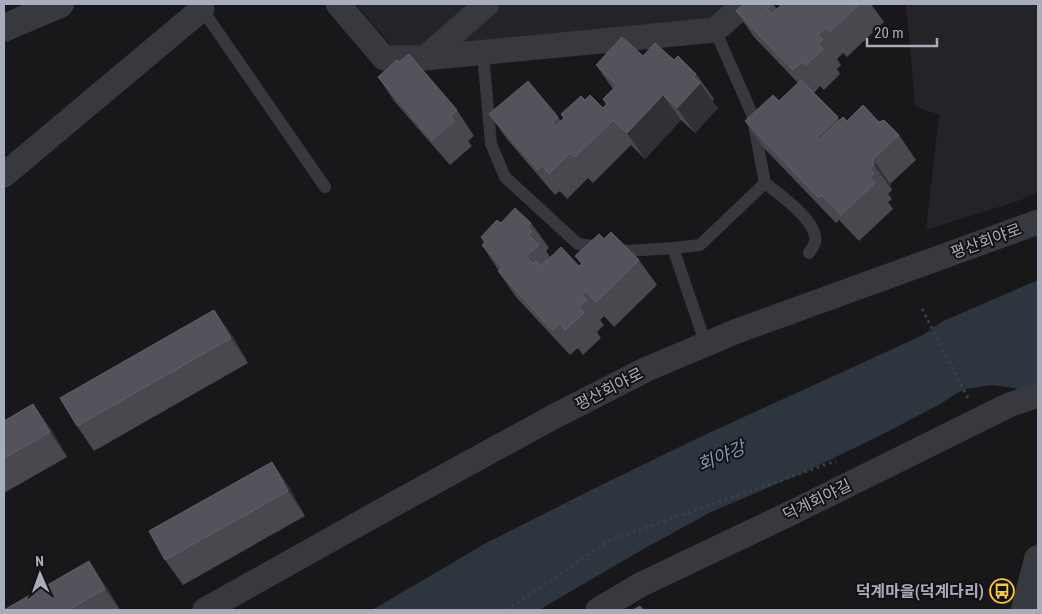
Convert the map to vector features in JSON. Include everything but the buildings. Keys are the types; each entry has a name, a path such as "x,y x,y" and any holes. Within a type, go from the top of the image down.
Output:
{"street":[{"path":"4,28 60,4"},
{"path":"338,4 384,58 425,58 715,30 745,4"},
{"path":"425,58 487,4"},
{"path":"4,175 201,6"},
{"name":"평산회야로","path":"206,610 553,417 647,370 746,328 1038,222"},
{"name":"덕계회야길","path":"598,610 640,585 789,514 1009,405 1038,395"},
{"path":"1025,610 1038,559"}],"lane":[{"path":"201,6 325,187"},
{"path":"715,30 752,114 765,183 783,197 810,224 814,232 815,241 809,253"},
{"path":"483,53 491,144 505,177 578,244 627,251 700,245 765,183"},
{"path":"673,248 706,345"}],"path":[{"path":"922,310 965,394"},
{"path":"506,610 610,540 844,458"}],"shaded area":[{"path":"356,4 762,4 710,24 395,50"},
{"path":"906,4 1038,4 1038,192 1021,200 926,230 939,115 915,106"}],"water":[{"name":"회야강","path":"1038,280 1038,389 1036,391 992,385 966,389 883,434 805,472 709,513 539,610 372,610 486,543 595,488 698,438 923,335 943,321"}],"place":[{"name":"덕계마을(덕계다리)","path":"1002,591"}]}
